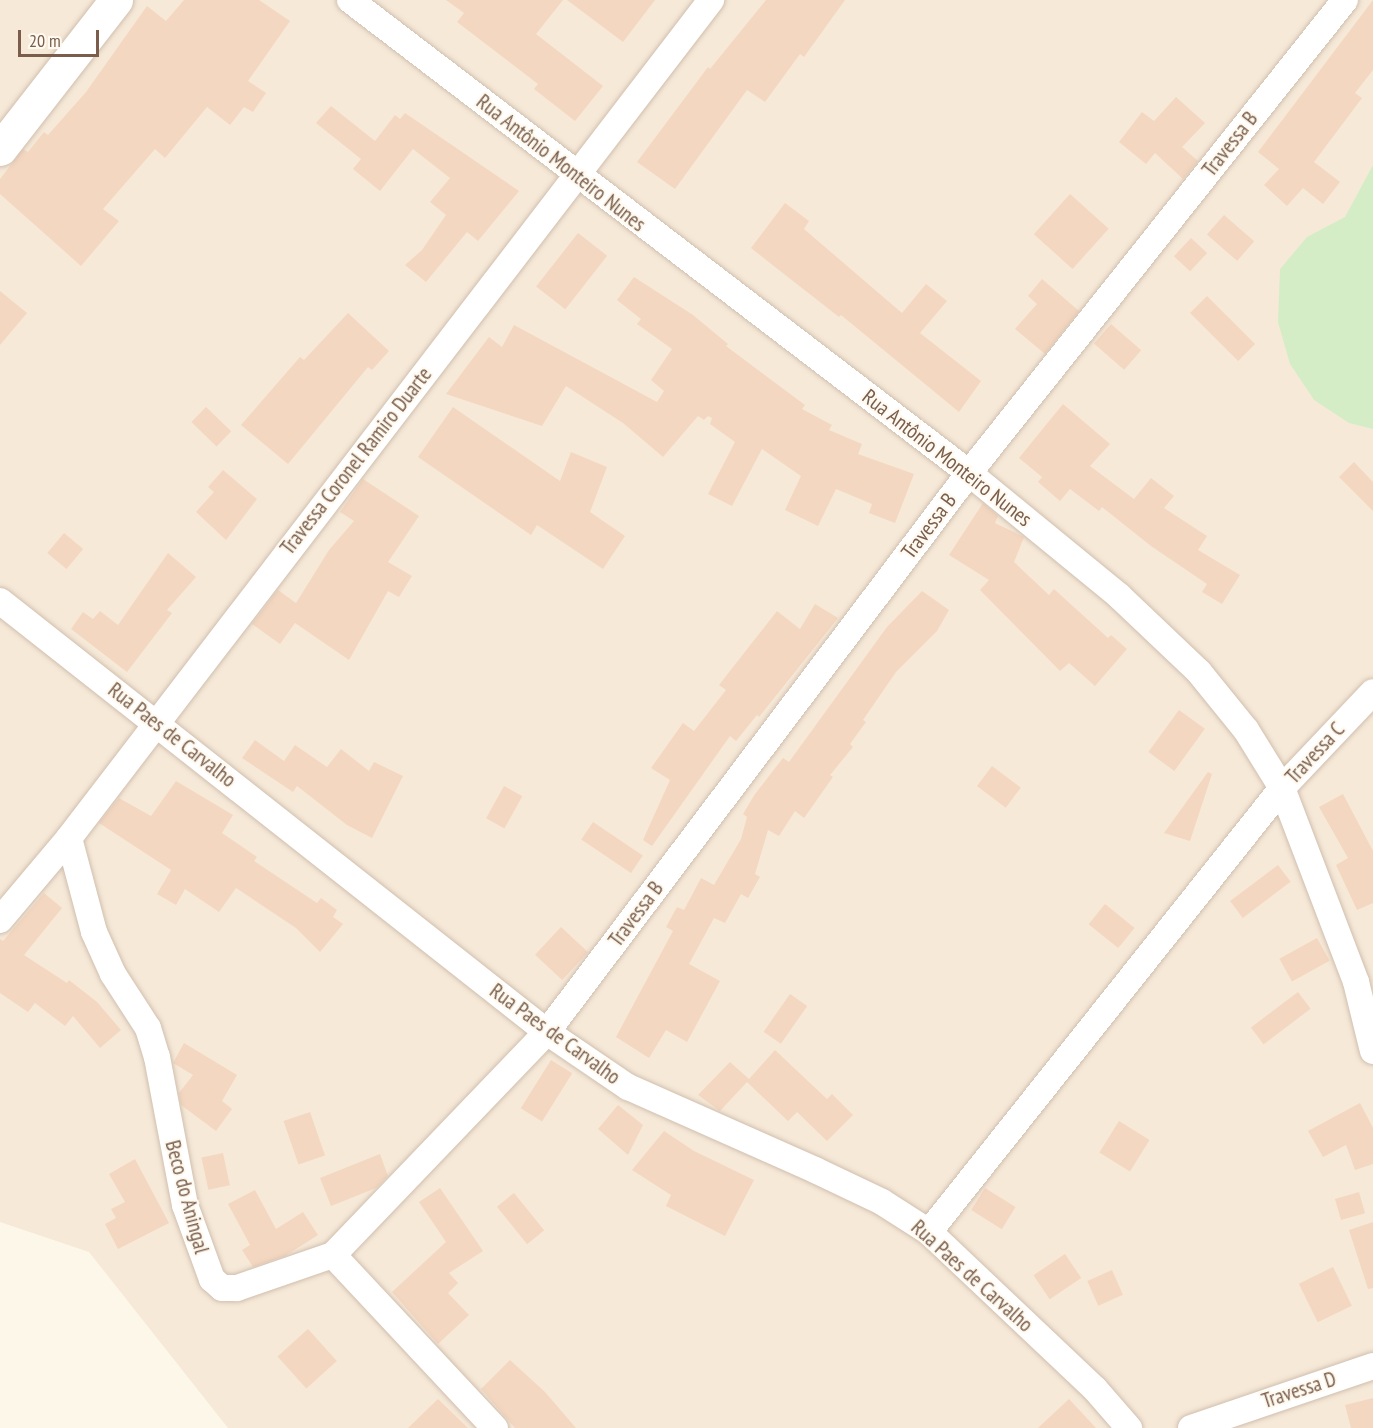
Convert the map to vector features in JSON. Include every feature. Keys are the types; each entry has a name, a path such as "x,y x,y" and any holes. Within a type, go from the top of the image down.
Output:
{"street":[{"path":"0,149 116,0"},
{"name":"Rua Antônio Monteiro Nunes","path":"350,0 575,175 969,473 1118,595 1199,672 1246,730 1282,788 1356,982 1373,1052"},
{"name":"Travessa Coronel Ramiro Duarte","path":"0,920 69,838 156,721 711,0"},
{"name":"Travessa B","path":"333,1256 547,1032 969,473 1345,0"},
{"name":"Rua Paes de Carvalho","path":"0,601 156,721 547,1032 628,1087 815,1170 882,1203 929,1232 1095,1389 1128,1428"},
{"name":"Travessa C","path":"929,1232 1282,788 1373,692"},
{"name":"Beco do Aningal","path":"69,838 94,932 113,974 148,1028 157,1057 184,1205 212,1279 222,1288 237,1288 333,1256"},
{"path":"333,1256 495,1428"},
{"name":"Travessa D","path":"1191,1428 1373,1366"}],"shaded area":[{"path":"0,0 1373,0 1373,1428 228,1428 89,1252 0,1222"}],"green space":[{"path":"1373,165 1373,429 1349,423 1314,400 1290,364 1278,322 1280,269 1307,237 1345,217"}],"building":[{"path":"184,0 259,0 290,21 248,81 266,93 253,112 244,107 230,125 207,107 165,158 155,149 103,209 119,221 81,266 0,194 0,179 23,149 28,152 44,132 48,135 86,92 147,6 166,21"},
{"path":"446,0 563,0 536,34 603,86 575,121 534,89 538,84 457,22 464,13"},
{"path":"567,0 655,0 623,42"},
{"path":"766,0 845,0 804,57 800,54 765,102 747,90 675,189 637,162 708,67 710,69"},
{"path":"1373,0 1373,70 1355,93 1362,98 1314,162 1340,182 1323,204 1303,188 1287,206 1264,185 1279,169 1258,152"},
{"path":"1176,97 1205,123 1182,147 1198,161 1183,179 1155,153 1146,164 1119,142 1142,112 1154,121"},
{"path":"331,106 375,141 395,115 400,119 405,113 519,191 478,241 467,232 426,282 405,265 422,250 446,215 430,202 450,178 413,149 380,191 353,169 361,159 316,123"},
{"path":"1070,194 1109,229 1073,269 1034,234"},
{"path":"785,203 809,221 804,229 902,313 926,284 947,301 920,333 981,381 959,412 841,315 839,317 751,248"},
{"path":"1224,215 1254,241 1237,261 1207,235"},
{"path":"578,233 607,256 565,309 536,287"},
{"path":"1191,238 1207,253 1190,271 1174,256"},
{"path":"634,277 693,315 728,344 726,346 805,405 802,409 832,425 829,430 862,444 858,454 914,474 895,523 869,513 872,504 836,489 818,526 785,510 801,476 762,449 732,506 708,494 735,442 710,424 712,418 708,416 704,420 698,416 663,457 623,423 566,386 542,426 446,394 489,337 502,347 514,325 657,402 664,391 651,380 672,349 637,324 641,319 617,300"},
{"path":"1042,279 1079,311 1045,354 1015,329 1037,304 1028,296"},
{"path":"0,291 27,313 0,345"},
{"path":"1207,296 1255,344 1238,361 1190,313"},
{"path":"348,313 389,351 372,370 368,367 288,464 241,425 300,357 304,360"},
{"path":"1111,324 1141,350 1124,370 1094,344"},
{"path":"1063,404 1110,444 1090,466 1134,499 1151,478 1174,496 1164,508 1207,536 1198,550 1240,575 1222,604 1202,592 1207,584 1151,546 1102,507 1099,511 1070,489 1060,501 1038,482 1042,477 1019,458"},
{"path":"206,407 231,431 217,446 191,422"},
{"path":"453,407 560,481 571,452 607,467 590,512 625,536 603,569 537,525 531,535 418,457"},
{"path":"1354,462 1373,482 1373,511 1339,477"},
{"path":"223,470 257,499 226,540 196,512 214,492 208,487"},
{"path":"363,479 419,516 388,562 412,576 399,597 388,591 349,660 295,623 280,644 252,624 278,590 296,603 329,550 354,521 340,512"},
{"path":"983,503 998,516 995,523 1024,537 1014,562 1049,595 1054,589 1108,638 1111,635 1127,649 1095,686 1069,663 1060,671 980,590 989,580 949,555"},
{"path":"64,533 83,549 66,569 47,553"},
{"path":"168,553 196,577 167,610 172,613 127,672 71,629 83,612 93,619 100,611 118,625"},
{"path":"922,591 949,610 937,631 896,672 863,720 866,722 850,744 853,747 830,775 833,777 804,818 795,811 779,836 768,830 755,874 760,877 748,898 741,894 725,923 714,918 689,964 720,981 687,1042 666,1030 649,1058 616,1037 673,931 666,927 677,907 684,910 701,878 714,885 741,839 747,817 743,814 755,794 783,758 789,762 887,627"},
{"path":"815,604 838,618 759,717 757,715 736,741 730,736 652,846 643,840 670,780 651,768 683,723 694,731 726,690 719,685 777,611 800,629"},
{"path":"1179,710 1205,729 1174,771 1148,752"},
{"path":"255,740 284,761 295,745 327,767 341,749 369,771 374,762 403,776 372,838 347,825 297,786 293,792 242,758"},
{"path":"992,766 1021,788 1006,808 977,786"},
{"path":"1208,772 1212,774 1190,841 1164,833"},
{"path":"176,781 233,815 222,833 257,857 254,861 317,903 321,898 337,910 333,917 343,924 320,952 296,928 236,888 219,912 185,889 176,905 157,894 171,870 99,823 119,798 151,816"},
{"path":"504,786 522,796 504,829 486,818"},
{"path":"1343,794 1373,851 1373,903 1357,910 1336,865 1348,858 1319,807"},
{"path":"593,822 643,856 631,873 581,839"},
{"path":"1278,865 1291,882 1243,918 1230,901"},
{"path":"44,893 62,908 24,955 67,983 69,980 97,1002 121,1030 100,1048 73,1016 65,1026 35,1003 28,1012 0,993 0,939 3,941"},
{"path":"1105,904 1135,928 1118,948 1089,924"},
{"path":"561,927 588,952 562,980 535,955"},
{"path":"1317,938 1330,961 1292,982 1279,959"},
{"path":"1298,992 1311,1009 1264,1044 1251,1028"},
{"path":"790,994 807,1006 781,1044 764,1032"},
{"path":"184,1043 237,1075 222,1101 232,1109 216,1131 181,1105 179,1093 193,1075 173,1063"},
{"path":"775,1050 827,1099 832,1094 853,1115 827,1141 797,1112 788,1121 747,1082 720,1111 698,1095 730,1062 749,1079"},
{"path":"551,1060 572,1073 542,1122 521,1108"},
{"path":"1360,1103 1373,1128 1373,1164 1355,1170 1346,1145 1323,1157 1308,1131"},
{"path":"618,1105 643,1125 628,1155 598,1129"},
{"path":"310,1112 325,1155 299,1165 284,1121"},
{"path":"1119,1121 1150,1140 1130,1171 1099,1152"},
{"path":"664,1131 694,1151 754,1180 725,1236 666,1206 671,1195 632,1170"},
{"path":"223,1153 230,1185 208,1190 201,1158"},
{"path":"380,1154 388,1176 376,1188 331,1206 320,1178"},
{"path":"135,1159 169,1223 118,1249 105,1224 116,1218 111,1209 125,1202 109,1174"},
{"path":"440,1188 483,1251 449,1273 458,1283 448,1293 469,1315 438,1344 392,1292 446,1242 419,1202"},
{"path":"985,1188 1016,1207 1002,1229 971,1210"},
{"path":"255,1190 276,1229 303,1212 318,1235 285,1256 253,1267 242,1250 250,1245 228,1204"},
{"path":"1359,1192 1365,1213 1341,1220 1335,1199"},
{"path":"514,1193 544,1230 527,1244 497,1207"},
{"path":"1373,1222 1373,1288 1368,1289 1349,1230"},
{"path":"1065,1254 1081,1278 1050,1299 1033,1275"},
{"path":"1333,1267 1352,1306 1318,1322 1299,1284"},
{"path":"1112,1270 1123,1295 1098,1306 1087,1281"},
{"path":"308,1329 337,1361 306,1388 278,1356"},
{"path":"510,1360 545,1392 576,1428 515,1428 481,1389"},
{"path":"1373,1398 1373,1428 1351,1428 1345,1405"},
{"path":"438,1399 468,1428 408,1428"},
{"path":"1069,1399 1096,1428 1038,1428"}]}
